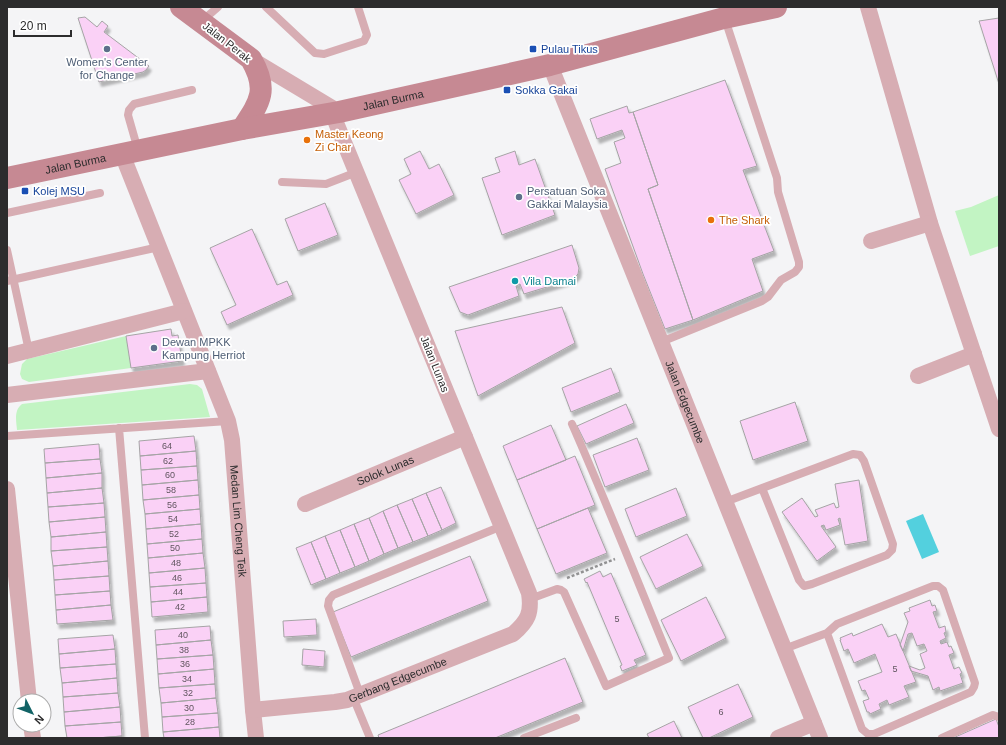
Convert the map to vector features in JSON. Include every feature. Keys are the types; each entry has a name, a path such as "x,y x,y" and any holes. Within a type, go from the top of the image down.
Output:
{"main road":[{"name":"Jalan Perak","path":"181,7 251,59 257,70 261,95 257,107 242,129"},
{"name":"Jalan Burma","path":"7,178 242,129 336,112 550,65 724,18 768,8"}],"street":[{"path":"868,7 930,223 999,429"},
{"path":"251,59 336,112"},
{"name":"Jalan Edgecumbe","path":"550,65 820,738"},
{"name":"Jalan Lunas","path":"336,112 357,172 529,593 529,616"},
{"name":"Medan Lim Cheng Teik","path":"130,152 159,247 228,421 232,440 256,738"},
{"path":"871,241 930,223"},
{"path":"7,356 184,312"},
{"path":"918,376 974,354"},
{"path":"7,395 208,371"},
{"name":"Solok Lunas","path":"305,504 465,437"},
{"path":"7,489 28,693"},
{"name":"Gerbang Edgecumbe","path":"253,710 335,702 357,696 513,634 523,626 529,616"},
{"path":"778,738 814,723"}],"lane":[{"path":"201,22 218,7"},
{"path":"266,7 315,53 324,54 364,41 367,35 358,7"},
{"path":"661,342 762,301 768,297 781,280 795,272 799,267 799,262 778,192 777,178 724,18"},
{"path":"130,152 128,114 129,110 134,104 192,90"},
{"path":"282,182 326,184 357,172"},
{"path":"7,213 100,193"},
{"path":"10,280 159,247"},
{"path":"7,250 10,280 29,350"},
{"path":"7,436 228,421"},
{"path":"530,599 557,589 564,592 606,686 669,658 626,555 605,499 572,424"},
{"path":"119,428 144,738"},
{"path":"725,502 762,488 853,454 860,455 864,460 893,544 892,550 887,555 804,586 799,580 762,488"},
{"path":"370,738 328,606 329,600 334,595 502,526"},
{"path":"784,649 827,633 837,624 933,586 938,586 942,590 975,683 974,687 971,692 874,734 868,734 862,729 827,633"},
{"path":"942,738 993,716 999,717"},
{"path":"524,738 576,718"}],"path":[{"path":"584,571 626,555"}],"green space":[{"path":"999,195 999,246 970,256 955,211 971,207"},
{"path":"126,336 131,368 29,382 22,379 20,374 22,364 27,359"},
{"path":"190,384 197,385 202,389 210,417 17,430 17,412 19,406 22,404"}],"water":[{"path":"923,514 939,552 922,559 906,521"}],"building":[{"name":"Women's Center for Change","path":"85,17 97,27 102,21 108,26 104,32 149,66 146,70 99,82 78,18"},
{"path":"999,18 999,84 979,21"},
{"name":"The Shark","path":"725,80 757,166 743,170 774,251 752,259 763,291 693,320 648,189 658,185 633,112"},
{"path":"627,106 629,113 633,112 658,185 648,189 693,320 665,329 643,274 605,169 621,163 614,142 625,138 622,130 597,139 590,119"},
{"path":"420,151 429,169 439,164 454,195 416,214 399,180 411,174 404,159"},
{"name":"Persatuan Soka Gakkai Malaysia","path":"515,151 519,165 535,159 555,215 502,235 482,178 500,172 495,158"},
{"path":"325,203 338,235 298,251 285,219"},
{"path":"252,229 277,285 287,281 293,295 227,325 221,312 236,305 210,248"},
{"name":"Vila Damai","path":"572,245 579,268 578,274 573,279 524,294 520,284 516,286 519,296 468,315 460,312 449,287"},
{"path":"562,307 575,343 478,396 455,331"},
{"name":"Dewan MPKK Kampung Herriot","path":"171,329 172,336 178,335 182,361 131,368 126,336"},
{"path":"611,368 620,392 571,412 562,388"},
{"path":"795,402 808,441 753,460 740,421"},
{"path":"626,404 634,423 586,444 577,426"},
{"path":"551,425 566,460 517,480 503,446"},
{"path":"194,436 196,451 140,456 139,441"},
{"path":"637,438 649,470 605,487 593,455"},
{"path":"99,444 100,459 45,463 44,449"},
{"path":"196,451 197,466 141,470 140,456"},
{"path":"575,456 595,505 537,529 517,480"},
{"path":"100,459 102,473 46,478 45,463"},
{"path":"197,466 198,480 142,485 141,470"},
{"path":"102,473 102,488 47,493 46,478"},
{"path":"198,480 199,495 143,500 142,485"},
{"path":"859,480 868,541 845,545 840,518 838,519 840,525 826,530 824,525 821,526 836,547 817,561 782,512 802,498 815,517 818,516 815,510 834,503 836,508 839,507 835,484"},
{"path":"441,487 456,523 442,530 426,493"},
{"path":"102,488 104,503 48,507 47,493"},
{"path":"676,488 687,516 636,537 625,509"},
{"path":"426,493 442,530 428,536 412,499"},
{"path":"199,495 200,509 145,514 143,500"},
{"path":"412,499 428,536 413,542 397,505"},
{"path":"104,503 105,517 49,522 48,507"},
{"path":"397,505 413,542 398,548 383,511"},
{"path":"588,508 607,553 556,574 537,529"},
{"path":"200,509 201,524 146,529 145,514"},
{"path":"383,511 398,548 384,554 369,518"},
{"path":"105,517 106,532 51,537 49,522"},
{"path":"369,518 384,554 369,561 354,524"},
{"path":"201,524 202,539 147,544 146,529"},
{"path":"354,524 369,561 355,567 340,530"},
{"path":"340,530 355,567 340,573 325,536"},
{"path":"106,532 107,547 51,551 51,537"},
{"path":"687,534 703,566 656,589 640,557"},
{"path":"325,536 340,573 326,579 311,542"},
{"path":"202,539 203,553 148,558 147,544"},
{"path":"311,542 326,579 311,585 296,548"},
{"path":"107,547 108,561 53,566 51,551"},
{"path":"203,553 205,568 149,573 148,558"},
{"path":"470,556 488,601 351,657 333,612"},
{"path":"108,561 109,576 54,580 53,566"},
{"path":"205,568 206,583 150,587 149,573"},
{"path":"600,571 603,577 611,573 646,655 634,660 637,665 622,671 620,666 622,665 587,582 586,583 584,579"},
{"path":"109,576 110,591 55,595 54,580"},
{"path":"206,583 207,597 151,602 150,587"},
{"path":"110,591 111,605 56,610 55,595"},
{"path":"207,597 208,612 152,617 151,602"},
{"path":"706,597 726,638 681,661 661,620"},
{"path":"930,600 932,606 935,605 937,611 933,612 939,628 945,626 946,632 944,633 946,638 940,641 941,644 947,642 949,647 951,646 954,653 949,655 954,669 959,667 962,673 960,674 963,683 940,691 939,687 933,690 928,676 911,671 909,666 920,670 925,668 920,654 927,651 924,644 917,646 912,633 908,634 903,651 900,645 908,622 904,613 910,611 909,608"},
{"path":"111,605 113,620 57,624 56,610"},
{"path":"316,619 317,635 284,637 283,621"},
{"path":"882,624 888,637 896,634 916,682 904,686 909,697 889,705 887,700 879,704 881,709 870,714 867,712 863,701 869,699 865,690 862,691 858,681 882,672 875,654 854,663 848,649 844,651 840,638 852,633 853,636"},
{"path":"210,626 211,640 156,645 155,630"},
{"path":"113,635 115,649 59,654 58,639"},
{"path":"211,640 213,655 157,659 156,645"},
{"path":"115,649 116,664 60,668 59,654"},
{"path":"303,649 325,651 324,667 302,665"},
{"path":"213,655 214,669 158,674 157,659"},
{"path":"565,658 583,702 495,738 379,738 378,735"},
{"path":"116,664 117,678 62,683 60,668"},
{"path":"214,669 215,684 159,688 158,674"},
{"path":"117,678 118,693 63,697 62,683"},
{"path":"215,684 216,698 161,703 159,688"},
{"path":"738,684 753,717 709,738 703,738 688,707"},
{"path":"118,693 120,707 64,712 63,697"},
{"path":"216,698 218,713 162,717 161,703"},
{"path":"120,707 121,722 65,726 64,712"},
{"path":"218,713 219,727 163,732 162,717"},
{"path":"996,719 999,727 999,738 953,738"},
{"path":"674,721 682,738 649,738 647,734"},
{"path":"121,722 122,736 67,738 65,726"},
{"path":"219,727 220,738 164,738 163,732"},
{"path":"122,736 122,738 97,738"}],"place":[{"name":"Women's Center for Change","path":"107,49"},
{"name":"Pulau Tikus","path":"533,49"},
{"name":"Sokka Gakai","path":"507,90"},
{"name":"Master Keong Zi Char","path":"307,140"},
{"name":"Kolej MSU","path":"25,191"},
{"name":"Persatuan Soka Gakkai Malaysia","path":"519,197"},
{"name":"The Shark","path":"711,220"},
{"name":"Vila Damai","path":"515,281"},
{"name":"Dewan MPKK Kampung Herriot","path":"154,348"}]}
